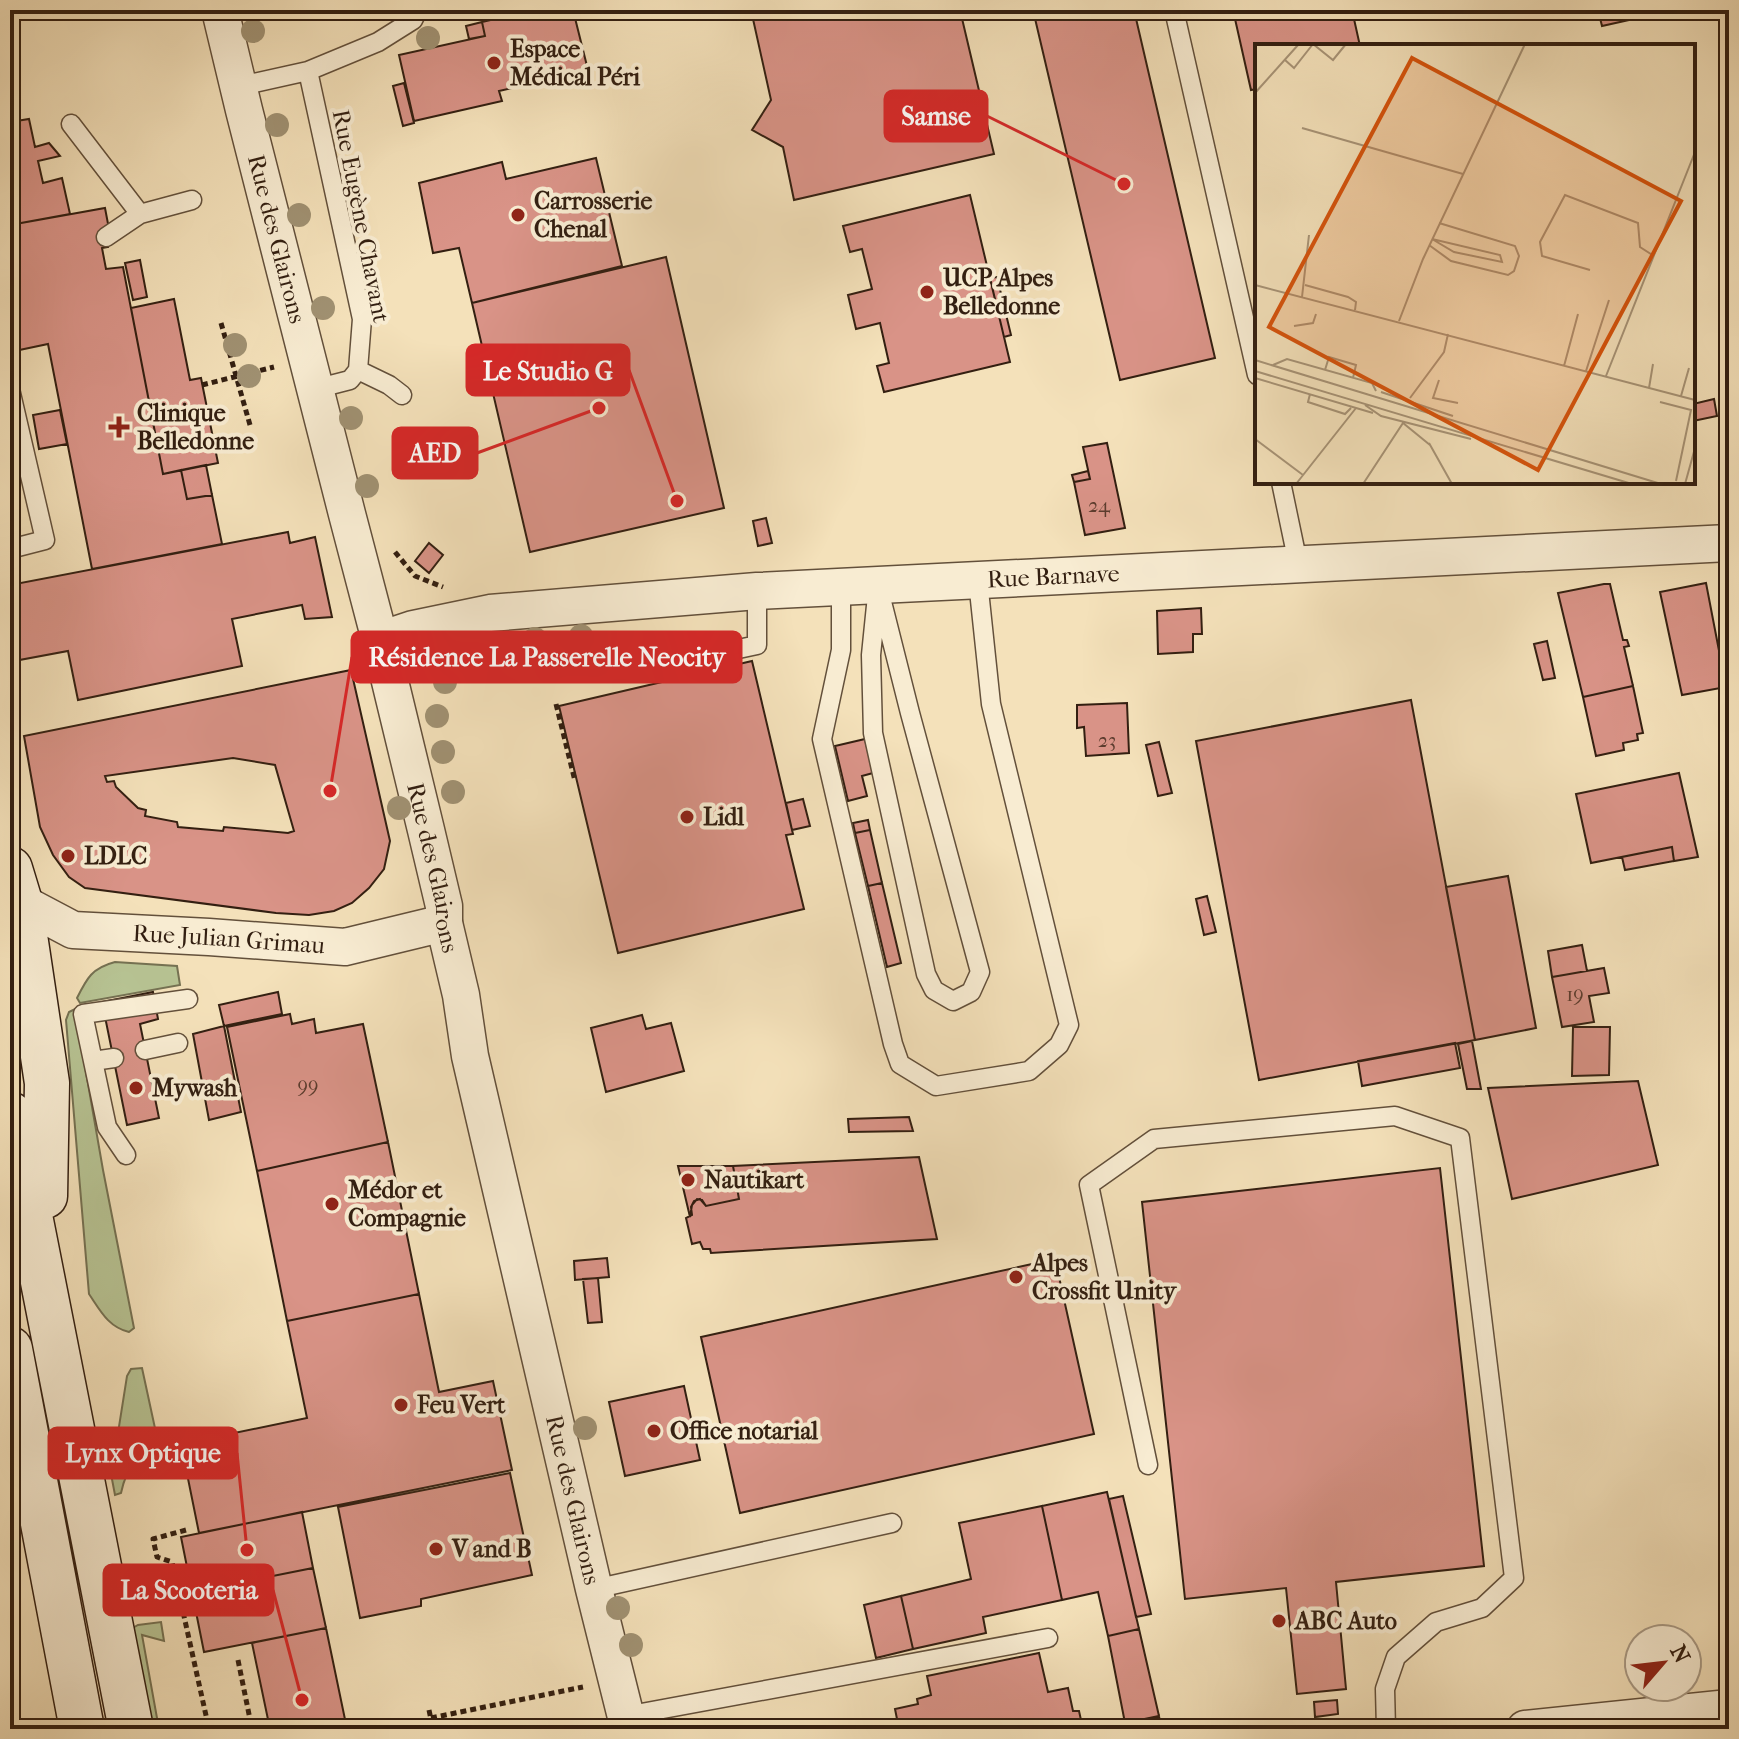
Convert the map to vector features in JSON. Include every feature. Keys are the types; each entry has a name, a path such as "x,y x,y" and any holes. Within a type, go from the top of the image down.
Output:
{"main road":[{"path":"13,889 47,1083 44,1291"},
{"path":"10,1114 131,1729"},
{"path":"10,1349 82,1729"},
{"path":"10,1404 30,1456"}],"street":[{"name":"Rue des Glairons","path":"220,10 380,640 444,906 444,923 461,995 470,1056 627,1722"},
{"name":"Rue Barnave","path":"380,640 413,629 490,613 757,591 1729,543"},
{"name":"Rue Julian Grimau","path":"13,889 73,930 345,947 444,923"},
{"path":"1525,1729 1729,1708"}],"lane":[{"path":"240,86 308,71 378,42 413,20 418,10"},
{"path":"1174,10 1255,366"},
{"name":"Rue Eugène Chavant","path":"308,71 362,319 358,370"},
{"path":"71,124 140,214"},
{"path":"106,237 140,214 192,200"},
{"path":"315,389 350,380 358,370 402,395"},
{"path":"10,389 45,540 10,549"},
{"path":"1281,484 1295,549 1290,565"},
{"path":"841,587 841,650 822,739 893,1044 900,1064 936,1086 1029,1071 1059,1045 1069,1025 991,704 978,581"},
{"path":"878,586 980,972 971,992 953,1001 934,990 926,974 873,733 871,655 878,586"},
{"path":"729,651 757,645 757,591"},
{"path":"126,1155 107,1127 83,1014 188,999"},
{"path":"145,1050 178,1043"},
{"path":"93,1061 114,1058"},
{"path":"1148,1465 1089,1185 1154,1139 1395,1116 1460,1138 1514,1578 1482,1608 1436,1622 1396,1657 1385,1689 1386,1729"},
{"path":"594,1589 892,1523"},
{"path":"627,1722 1048,1638"}],"path":[{"path":"221,323 250,425"},
{"path":"202,385 282,365"},
{"path":"395,552 415,576 451,590"},
{"path":"556,704 575,781"},
{"path":"186,1530 153,1539 157,1557 172,1562 209,1729"},
{"path":"238,1660 252,1729"},
{"path":"431,1718 592,1686"},
{"path":"429,1710 433,1729"}],"green space":[{"path":"115,962 177,966 180,985 80,1003 77,998 91,975"},
{"path":"75,1009 134,1328 129,1332 110,1322 89,1294 66,1020 69,1012"},
{"path":"142,1368 161,1456 133,1466 121,1493 115,1495 107,1453 112,1437 118,1433 127,1376 131,1369"},
{"path":"161,1622 164,1641 142,1635 159,1729 150,1729 131,1629"}],"building":[{"name":"Espace Médical Péri","path":"533,10 573,10 588,70 499,91 502,101 414,121 399,55 485,36 482,22"},
{"path":"751,10 960,10 994,154 794,200 783,147 752,130 771,100"},
{"path":"1033,10 1134,10 1215,358 1120,380"},
{"path":"1233,10 1352,10 1360,44 1255,44 1255,89 1251,90"},
{"path":"1598,10 1655,10 1656,14 1602,26"},
{"path":"482,22 485,36 469,39 466,26"},
{"path":"404,83 414,123 403,126 393,86"},
{"path":"29,119 35,147 49,143 60,156 38,161 43,183 62,178 70,214 10,225 10,122"},
{"name":"Carrosserie Chenal","path":"596,158 622,266 472,303 459,248 433,253 419,183 502,162 506,179"},
{"name":"UCP Alpes Belledonne","path":"970,195 1010,362 884,392 877,366 889,363 880,323 856,329 848,295 872,289 862,249 850,252 843,226"},
{"path":"105,208 108,247 102,248 106,269 123,267 163,474 181,470 187,499 212,495 222,544 92,569 48,344 10,352 10,225"},
{"path":"666,257 724,508 530,552 472,303"},
{"path":"140,260 147,297 133,300 125,263"},
{"path":"997,277 1011,335 1004,337 990,278"},
{"path":"174,299 190,380 201,378 218,463 163,474 131,308"},
{"path":"1714,399 1717,416 1695,421 1695,404"},
{"path":"60,410 67,444 39,449 33,415"},
{"path":"1107,443 1125,528 1085,535 1074,482 1090,479 1083,447"},
{"path":"206,465 212,495 187,499 181,470"},
{"path":"1088,471 1090,479 1074,482 1072,475"},
{"path":"766,518 772,543 758,546 753,521"},
{"path":"288,532 290,543 315,537 332,617 305,619 302,605 232,619 242,666 78,700 68,651 14,661 10,637 10,585"},
{"path":"429,543 443,555 429,573 415,561"},
{"path":"1706,583 1726,687 1682,695 1660,592"},
{"path":"1610,584 1623,640 1627,640 1629,646 1624,647 1633,686 1583,697 1558,593"},
{"path":"1201,608 1202,634 1193,634 1193,652 1158,654 1157,611"},
{"path":"1547,641 1555,678 1543,680 1534,644"},
{"name":"Lidl","path":"752,661 793,834 786,835 804,909 618,953 559,706"},
{"path":"351,670 390,841 384,869 352,903 334,911 309,915 85,888 69,877 53,855 40,827 24,736","holes":["233,758 275,765 294,831 288,833 224,827 223,831 178,827 177,822 145,816 146,810 138,808 116,787 114,781 107,782 105,776"]},
{"path":"1633,686 1643,733 1637,734 1638,740 1623,743 1624,750 1596,756 1583,697"},
{"path":"1411,700 1475,1040 1259,1080 1196,741"},
{"path":"1127,703 1129,753 1086,756 1084,727 1077,728 1077,705"},
{"path":"865,739 873,773 862,776 867,796 848,801 835,746"},
{"path":"1159,742 1172,793 1158,796 1146,745"},
{"path":"1679,773 1698,857 1674,861 1672,847 1591,863 1576,794"},
{"path":"803,799 810,826 792,830 786,803"},
{"path":"868,820 870,830 855,833 853,823"},
{"path":"870,830 882,883 868,886 855,833"},
{"path":"1672,847 1674,861 1625,870 1622,857"},
{"path":"1508,876 1536,1028 1475,1040 1446,887"},
{"path":"882,883 901,963 887,967 868,886"},
{"path":"1207,896 1216,932 1204,935 1196,899"},
{"path":"1582,945 1587,971 1552,977 1548,951"},
{"path":"1604,968 1609,993 1589,996 1594,1022 1562,1027 1552,977"},
{"name":"Mywash","path":"153,992 158,1019 140,1024 159,1118 127,1125 102,1002"},
{"path":"278,992 282,1014 224,1026 219,1005"},
{"path":"290,1014 292,1024 314,1019 316,1033 363,1024 388,1142 257,1171 227,1027"},
{"path":"642,1015 646,1029 671,1023 684,1071 606,1092 591,1028"},
{"path":"224,1026 241,1112 209,1120 193,1034"},
{"path":"1573,1027 1610,1027 1609,1075 1572,1076"},
{"path":"1472,1041 1481,1089 1467,1089 1458,1044"},
{"path":"1455,1043 1460,1068 1362,1086 1358,1061"},
{"path":"1638,1081 1658,1165 1512,1199 1488,1088"},
{"path":"909,1117 913,1131 849,1132 848,1119"},
{"name":"Médor et Compagnie","path":"388,1142 419,1294 287,1321 257,1171"},
{"path":"919,1157 937,1239 711,1253 710,1249 703,1249 700,1242 692,1244 686,1218 692,1215 694,1201 700,1199 706,1206 739,1199 733,1166"},
{"path":"678,1166 733,1166 739,1199 706,1206 697,1199 692,1205 690,1217"},
{"path":"1440,1168 1484,1566 1336,1582 1346,1689 1297,1694 1286,1588 1185,1599 1142,1202"},
{"path":"607,1258 609,1277 575,1280 574,1261"},
{"path":"1055,1259 1094,1434 740,1513 701,1337"},
{"path":"598,1278 602,1322 588,1323 583,1279"},
{"name":"Feu Vert","path":"419,1294 439,1392 493,1381 512,1470 199,1533 181,1444 307,1418 287,1321"},
{"name":"Office notarial","path":"684,1386 700,1460 625,1476 609,1402"},
{"name":"V and B","path":"510,1473 532,1575 421,1599 421,1606 360,1618 338,1507"},
{"path":"1107,1492 1139,1629 1108,1636 1098,1592 1062,1600 1042,1506"},
{"path":"1123,1496 1151,1614 1136,1617 1109,1499"},
{"path":"1042,1506 1062,1600 983,1617 986,1633 913,1649 901,1596 971,1579 959,1523"},
{"path":"302,1512 313,1568 192,1592 181,1537"},
{"path":"313,1568 326,1628 204,1652 192,1592"},
{"path":"901,1596 913,1649 876,1658 864,1605"},
{"path":"326,1628 347,1729 270,1729 252,1643"},
{"path":"1139,1629 1159,1716 1125,1723 1108,1636"},
{"path":"1039,1653 1048,1692 1068,1688 1073,1711 1079,1711 1083,1729 899,1729 895,1709 918,1704 917,1699 931,1695 927,1676"},
{"path":"1337,1700 1338,1714 1315,1717 1314,1702"},
{"path":"1159,1716 1161,1729 1126,1729 1125,1723"}],"place":[{"name":"Espace Médical Péri","path":"494,63"},
{"name":"Samse","path":"1124,184"},
{"name":"Carrosserie Chenal","path":"518,215"},
{"name":"UCP Alpes Belledonne","path":"927,292"},
{"name":"AED","path":"599,408"},
{"name":"Clinique Belledonne","path":"119,427"},
{"name":"Le Studio G","path":"677,501"},
{"name":"Résidence La Passerelle Neocity","path":"330,791"},
{"name":"Lidl","path":"687,817"},
{"name":"LDLC","path":"68,856"},
{"name":"Mywash","path":"136,1088"},
{"name":"Nautikart","path":"688,1180"},
{"name":"Médor et Compagnie","path":"332,1204"},
{"name":"Alpes Crossfit Unity","path":"1016,1277"},
{"name":"Feu Vert","path":"401,1405"},
{"name":"Office notarial","path":"654,1431"},
{"name":"V and B","path":"436,1549"},
{"name":"Lynx Optique","path":"247,1550"},
{"name":"ABC Auto","path":"1279,1621"},
{"name":"La Scooteria","path":"302,1700"}]}
